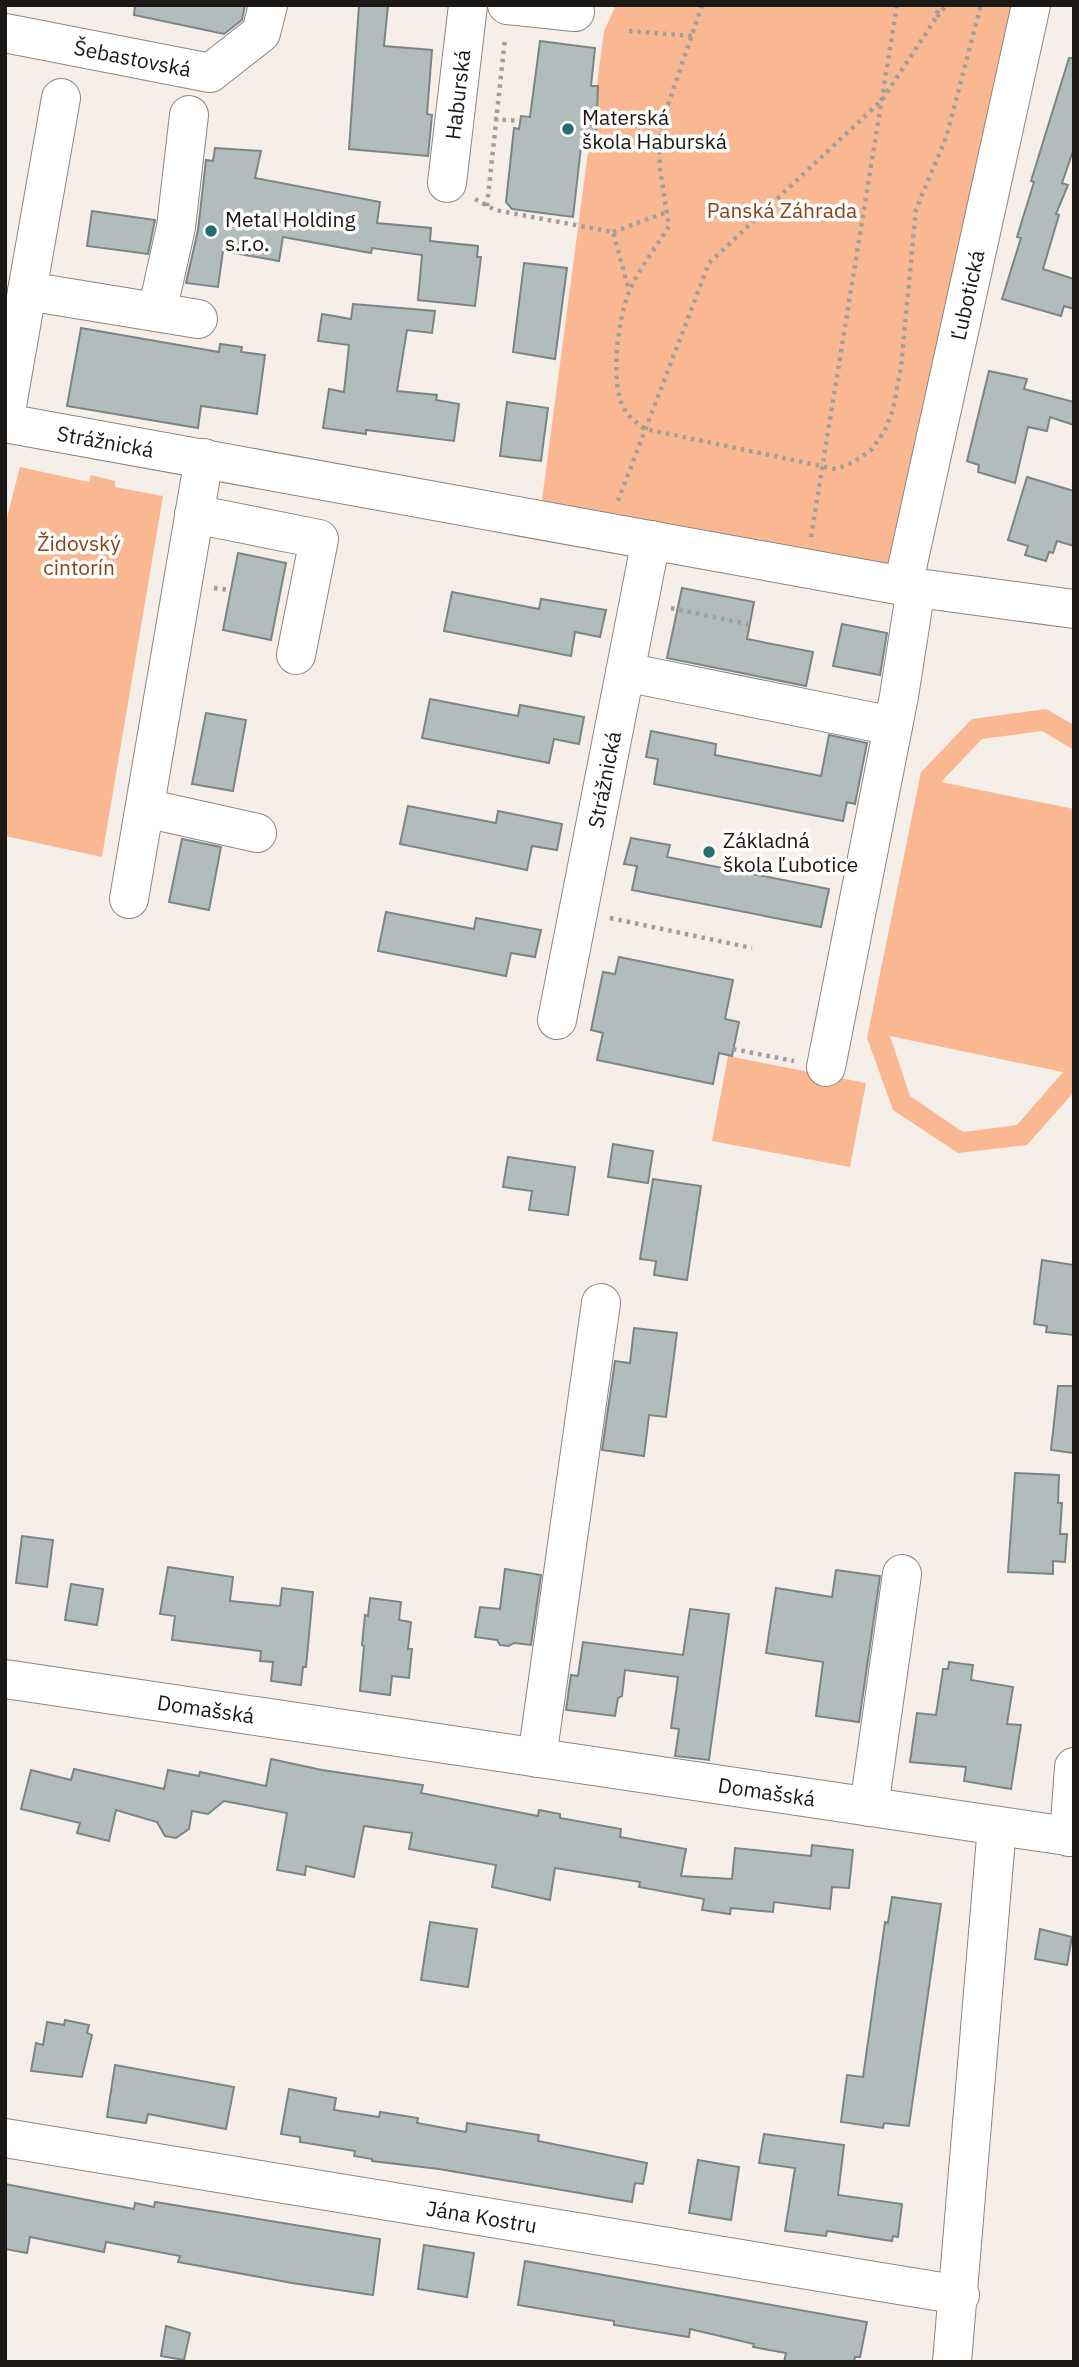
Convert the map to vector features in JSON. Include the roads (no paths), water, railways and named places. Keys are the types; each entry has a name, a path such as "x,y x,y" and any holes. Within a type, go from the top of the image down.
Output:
{"street":[{"name":"Šebastovská","path":"5,33 210,73 261,33 268,5"},
{"name":"Haburská","path":"447,183 468,5"},
{"path":"508,5 575,12"},
{"name":"Ľubotická","path":"909,587 1031,5"},
{"path":"5,420 61,98"},
{"path":"157,312 176,227 189,115"},
{"path":"27,290 198,319"},
{"name":"Strážnická","path":"5,420 806,569 909,587 1074,609"},
{"path":"129,899 204,458"},
{"path":"194,514 319,539 296,655"},
{"name":"Strážnická","path":"557,1020 651,540"},
{"path":"826,1067 893,726 909,587"},
{"path":"625,672 893,726"},
{"path":"145,808 257,833"},
{"path":"537,1758 601,1303"},
{"path":"869,1807 902,1574"},
{"name":"Domašská","path":"5,1679 1072,1837"},
{"path":"1072,1837 1074,1767"},
{"path":"952,2362 960,2295 997,1826"},
{"name":"Jána Kostru","path":"5,2138 960,2295"}],"place":[{"name":"Materská škola Haburská","path":"568,129"},
{"name":"Metal Holding s.r.o.","path":"211,231"},
{"name":"Základná škola Ľubotice","path":"709,852"}],"park label":[{"name":"Panská Záhrada","path":"782,210"},
{"name":"Židovský cintorín","path":"79,555"}]}
